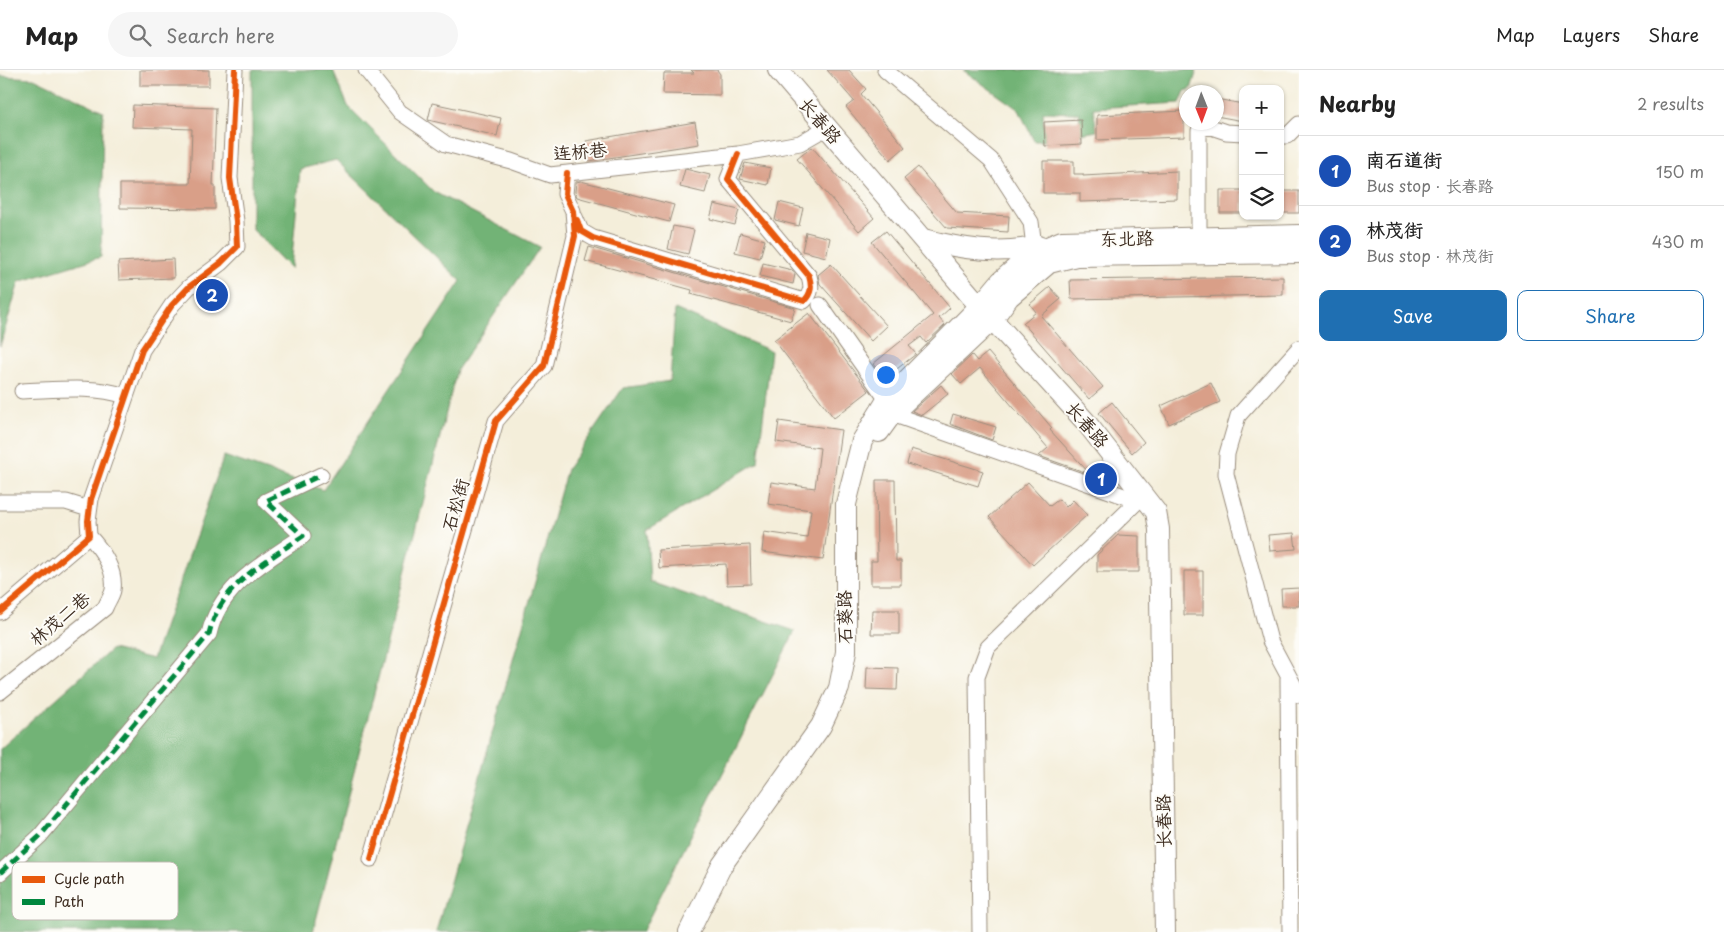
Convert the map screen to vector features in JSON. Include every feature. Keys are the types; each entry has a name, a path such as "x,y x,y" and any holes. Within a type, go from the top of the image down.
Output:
{"main road":[{"name":"长春路","path":"778,70 986,313 1085,422 1141,498 1156,512 1159,529 1165,932"},
{"name":"东北路","path":"986,313 1001,281 1032,253 1062,241 1299,235"},
{"path":"922,239 966,250 1015,251 1062,241"},
{"name":"东北路","path":"986,313 1009,297 1049,263 1076,256 1299,253"},
{"name":"石葵路","path":"689,932 722,865 821,726 839,688 846,652 844,564 846,504 862,440 889,407 986,313"},
{"name":"石葵路","path":"700,932 732,868 829,729 847,694 856,654 855,563 858,501 862,480 889,407"}],"street":[{"path":"0,612 89,536 89,509 142,350 172,305 237,247 236,221 230,178 235,70"},
{"name":"连桥巷","path":"366,70 400,112 446,144 510,161 550,175 738,154 800,143 826,128"},
{"path":"885,70 991,160 1031,222 1034,247"},
{"path":"1284,136 1287,136 1299,124"},
{"path":"1199,237 1199,131 1208,126 1226,132 1239,133"},
{"path":"573,211 581,231 593,238 804,301 809,295 812,286 809,276 728,179 738,154"},
{"name":"石松街","path":"371,859 496,421 544,366 575,236 573,211 565,194 567,173"},
{"path":"820,305 889,407 1141,498 988,648 977,677 980,932"},
{"path":"1299,348 1238,416 1226,454 1226,474 1270,642 1299,695"},
{"path":"22,391 73,389 111,391 126,396"},
{"path":"0,873 40,836 208,634 213,617 236,583 303,536 266,501 321,475"},
{"path":"0,502 66,502 89,509"},
{"name":"林茂二巷","path":"0,692 105,608 113,589 110,570 103,551 89,536"},
{"path":"1288,674 1290,932"}],"green space":[{"path":"252,70 333,70 348,106 434,192 540,247 457,370 313,932 0,932 0,749 112,649 153,659 224,456 323,490 461,281 336,160 300,169 291,269 252,229"},
{"path":"963,70 1197,70 1192,85 1179,85 1179,103 1093,108 1097,131 1081,134 1079,113 1043,112 1045,141 1034,141 1019,110"},
{"path":"0,76 34,78 103,111 101,257 19,282 0,346"},
{"path":"675,309 771,351 758,462 647,530 650,582 795,631 642,932 436,932 567,469 623,388 670,381"}],"building":[{"path":"140,70 209,70 209,86 140,86"},
{"path":"691,70 717,70 720,74 720,95 663,94 664,73 694,73"},
{"path":"827,70 849,70 866,89 861,94 905,147 890,160 846,107 854,101"},
{"path":"1224,100 1239,103 1239,120 1224,117"},
{"path":"432,103 501,118 497,136 428,120"},
{"path":"133,105 216,108 213,185 215,185 215,209 120,208 120,184 190,184 192,129 132,127"},
{"path":"1179,111 1179,130 1184,130 1184,137 1097,140 1097,115"},
{"path":"1081,120 1082,144 1045,146 1044,122"},
{"path":"695,122 699,144 589,161 586,141"},
{"path":"812,147 874,218 859,231 797,159"},
{"path":"1043,161 1074,161 1074,174 1083,174 1083,176 1177,171 1177,199 1080,202 1080,193 1043,193"},
{"path":"745,163 771,168 768,185 740,179"},
{"path":"918,167 957,213 1009,216 1008,232 947,228 904,179"},
{"path":"685,169 710,175 705,193 680,187"},
{"path":"581,181 674,205 669,222 577,197 575,192 576,182"},
{"path":"1220,190 1239,190 1239,213 1220,213"},
{"path":"1284,191 1299,191 1299,213 1284,213"},
{"path":"779,202 803,208 799,226 775,220"},
{"path":"714,204 739,210 735,225 710,219"},
{"path":"673,226 694,230 688,254 668,249"},
{"path":"886,231 950,308 939,318 945,325 926,343 921,337 909,346 916,354 884,379 873,364 933,315 872,242"},
{"path":"806,232 830,238 826,257 802,251"},
{"path":"740,233 765,240 760,258 735,252"},
{"path":"589,247 795,308 791,321 691,294 692,290 585,261"},
{"path":"173,259 174,278 119,280 118,262"},
{"path":"763,263 792,270 795,274 793,284 760,276"},
{"path":"831,264 887,326 871,341 820,284 818,275"},
{"path":"1283,277 1283,295 1071,299 1070,280"},
{"path":"1050,287 1061,299 1041,316 1103,387 1089,399 1023,323 1036,312 1030,304"},
{"path":"809,313 869,391 834,418 774,340"},
{"path":"988,352 1052,428 1050,430 1090,474 1039,456 1048,448 980,368 961,384 952,374 972,355 977,361"},
{"path":"1211,383 1220,402 1169,424 1161,406"},
{"path":"941,385 948,394 922,415 912,411"},
{"path":"1112,402 1144,442 1132,453 1099,413"},
{"path":"953,414 996,427 992,440 950,424"},
{"path":"779,421 841,430 823,560 762,552 764,532 807,538 811,510 768,504 771,482 815,488 820,448 776,442"},
{"path":"911,449 983,471 978,486 907,464"},
{"path":"876,480 895,480 896,561 901,561 901,585 871,585 871,561 877,561"},
{"path":"1028,482 1050,506 1059,499 1066,507 1073,500 1087,515 1033,565 989,517"},
{"path":"1294,533 1296,549 1270,551 1268,535"},
{"path":"1118,535 1139,536 1139,572 1097,572 1097,555"},
{"path":"750,545 751,584 727,585 726,564 659,568 658,550"},
{"path":"1184,571 1203,571 1203,615 1184,615"},
{"path":"1299,588 1299,606 1282,606 1281,589"},
{"path":"872,610 899,610 899,634 871,634"},
{"path":"867,667 898,668 897,690 866,689"}],"marked path":[{"path":"0,873 40,836 209,634 215,617 233,589 259,566 303,536 266,501 321,475"}],"cycle path":[{"path":"0,612 89,536 88,521 91,499 142,350 172,305 189,287 221,263 237,247 236,221 230,178 235,70"},
{"path":"577,220 581,231 593,238 804,301 811,289 809,276 728,179 738,154"},
{"path":"371,859 496,421 544,366 575,236 573,211 565,194 567,173"}],"place":[{"name":"林茂街","path":"212,295"},
{"name":"南石道街","path":"1101,479"}]}
